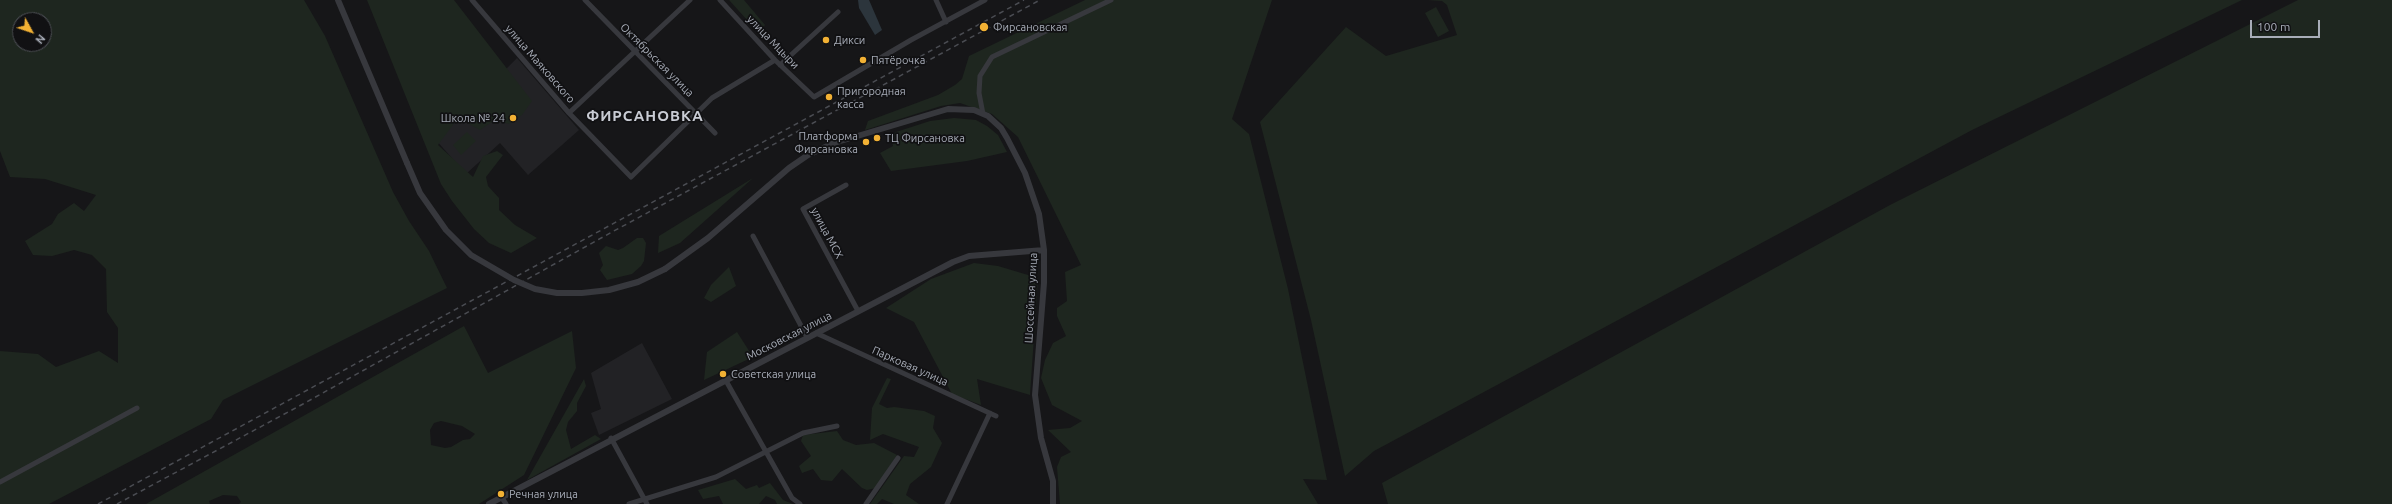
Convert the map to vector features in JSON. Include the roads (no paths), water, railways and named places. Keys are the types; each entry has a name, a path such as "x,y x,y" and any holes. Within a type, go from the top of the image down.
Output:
{"street":[{"name":"Шоссейная улица","path":"338,0 420,193 446,230 471,255 514,280 535,289 557,293 582,293 609,290 638,282 665,269 708,238 790,168 808,155 855,135 948,108 974,110 983,114 1000,128 1025,173 1039,214 1044,250 1044,283 1035,395 1037,417 1053,481 1053,504"},
{"name":"улица Маяковского","path":"472,0 569,113 631,177 712,98 776,60"},
{"name":"Октябрьская улица","path":"585,0 634,52 715,133"},
{"path":"569,113 690,0"},
{"name":"улица Мцыри","path":"720,0 780,65 814,97 905,43 946,22"},
{"path":"936,0 946,22 986,0"},
{"path":"983,114 979,93 980,76 992,57 1111,0"},
{"path":"780,65 838,12"},
{"name":"улица МСХ","path":"846,185 802,209 858,311"},
{"path":"753,236 807,337"},
{"name":"Московская улица","path":"489,504 725,379 953,262 969,256 1044,250"},
{"name":"Парковая улица","path":"816,333 996,416"},
{"path":"725,379 792,498 800,504"},
{"path":"0,482 137,408"},
{"path":"947,504 990,413"},
{"path":"629,504 644,498 716,478 765,451 803,433 837,426"},
{"path":"612,438 647,504"},
{"path":"866,504 898,458"},
{"path":"502,498 506,504"}],"railway":[{"path":"98,504 1024,0"},
{"path":"117,504 303,404 612,232 1040,0"}],"place":[{"name":"Фирсановская","path":"984,27"},
{"name":"Дикси","path":"826,40"},
{"name":"Пятёрочка","path":"863,60"},
{"name":"Пригородная касса","path":"829,97"},
{"name":"Школа № 24","path":"513,118"},
{"name":"ТЦ Фирсановка","path":"877,138"},
{"name":"Платформа Фирсановка","path":"866,142"},
{"name":"Советская улица","path":"723,374"},
{"name":"Речная улица","path":"501,494"}],"district":[{"name":"ФИРСАНОВКА","path":"645,116"}]}
